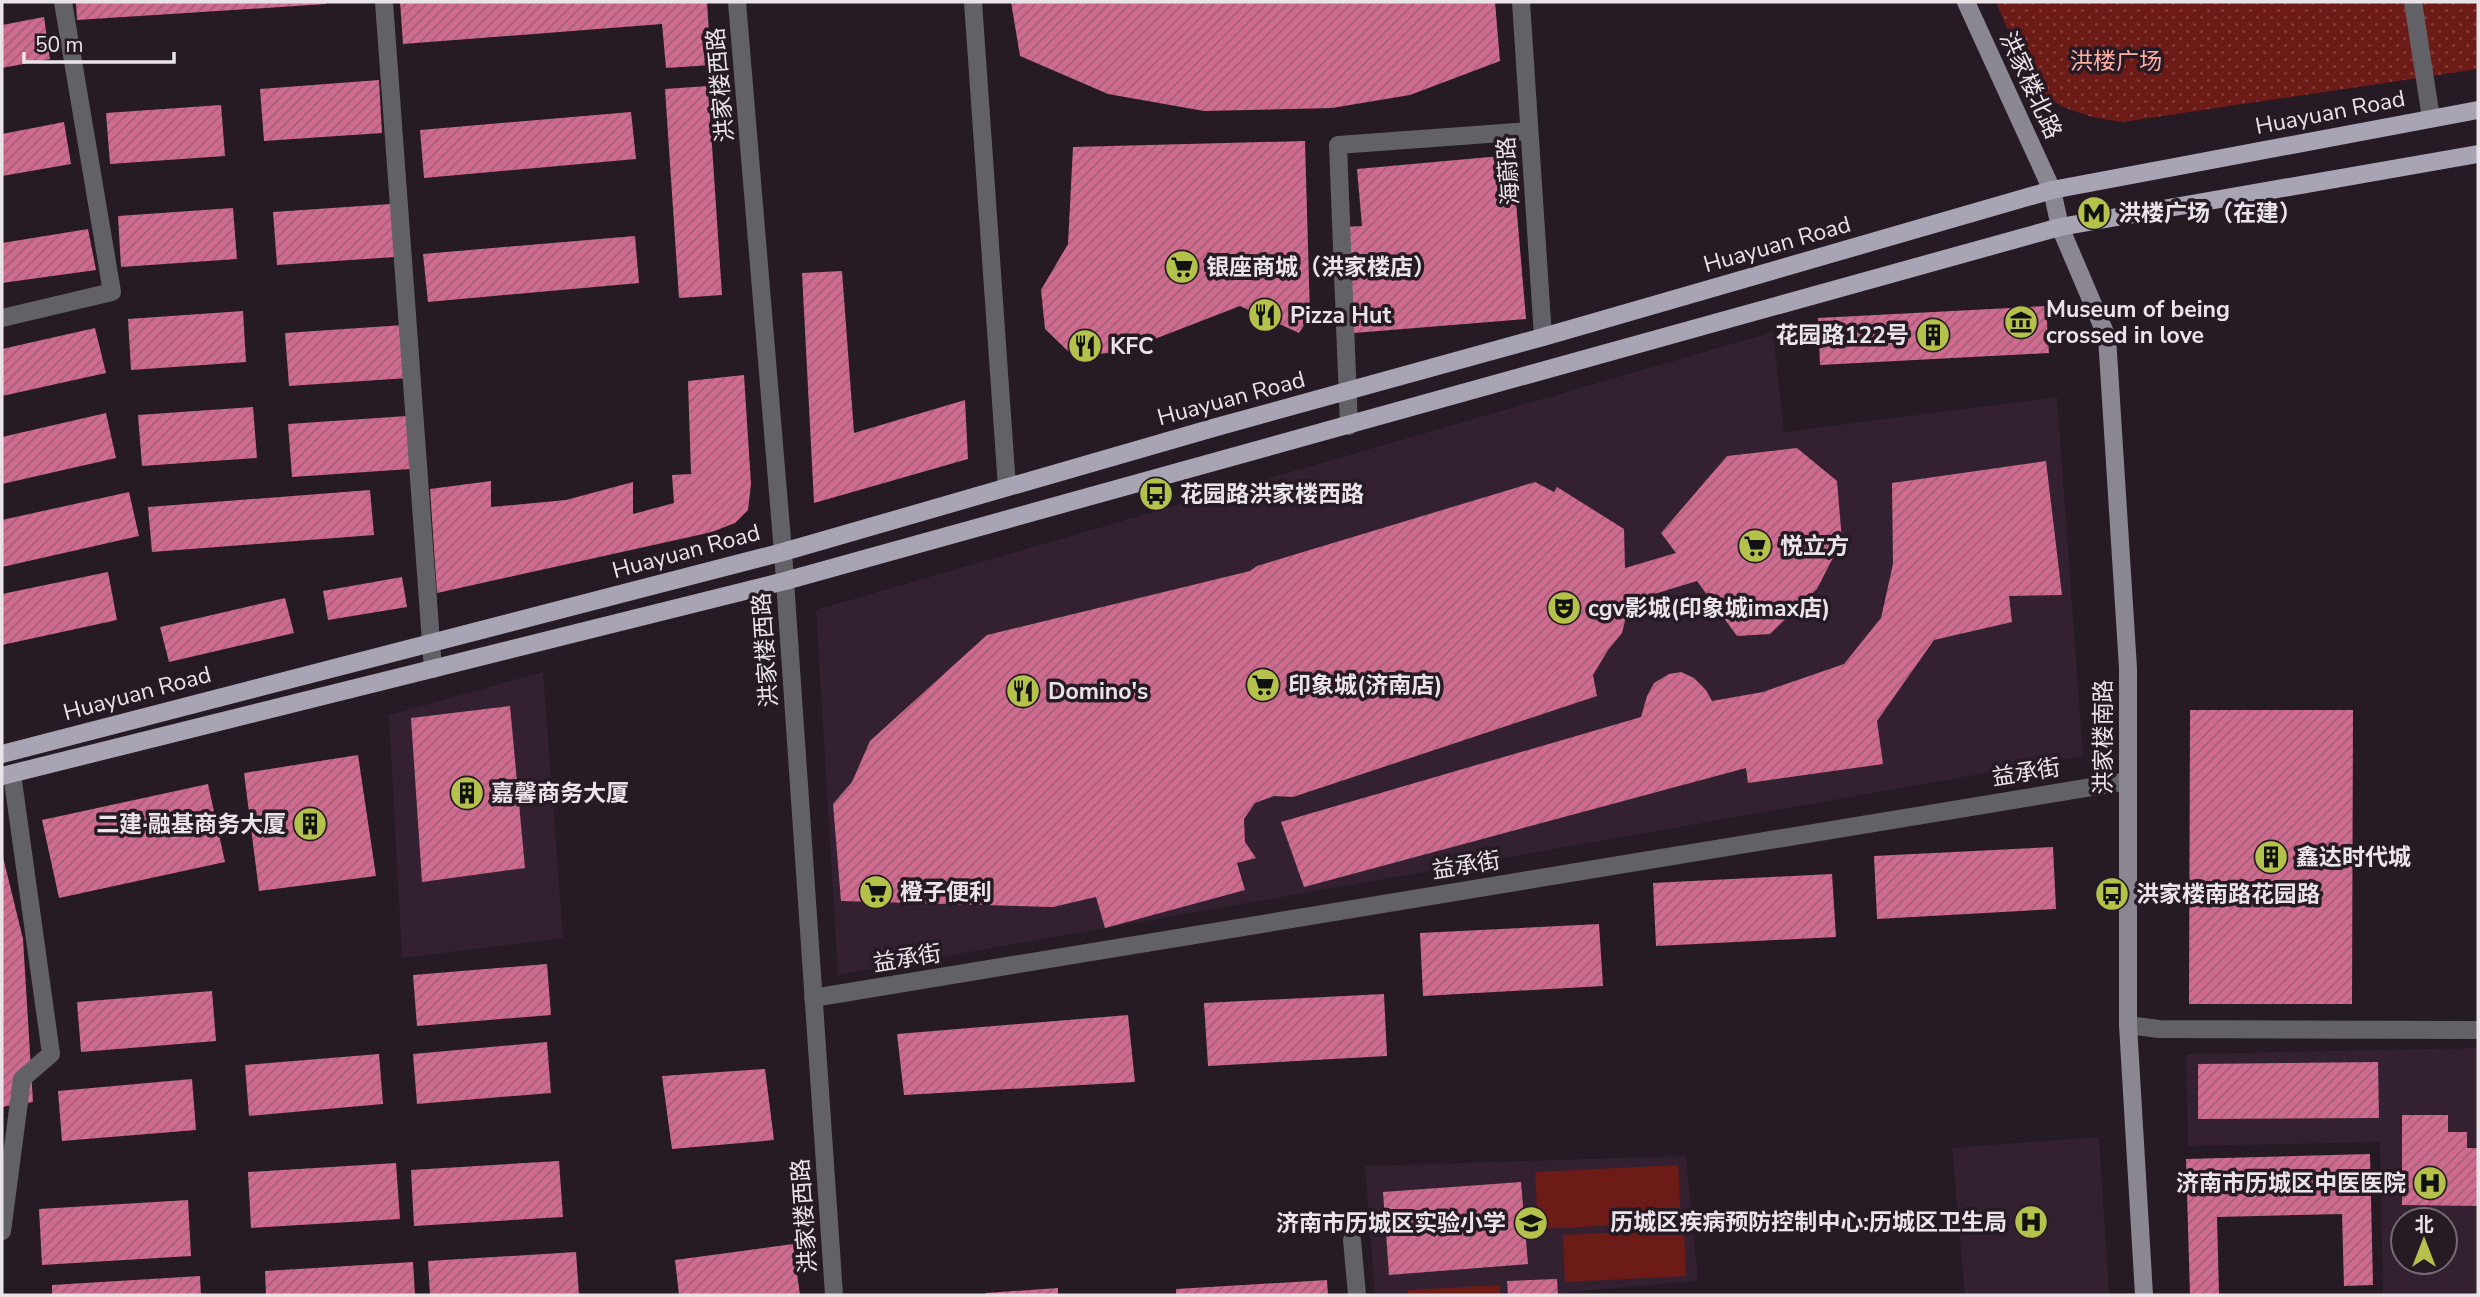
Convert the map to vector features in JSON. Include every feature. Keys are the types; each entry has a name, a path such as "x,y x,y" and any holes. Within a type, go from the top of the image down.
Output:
{"main road":[{"name":"Huayuan Road","path":"2,754 783,552 2052,190 2478,110"},
{"name":"Huayuan Road","path":"7,775 785,581 2060,227 2478,154"}],"street":[{"path":"2,318 112,292 63,2"},
{"path":"384,2 433,669"},
{"name":"洪家楼西路","path":"737,2 783,552 834,1295"},
{"path":"974,2 1007,487"},
{"name":"海蔚路","path":"1521,2 1543,337"},
{"name":"洪家楼北路","path":"1966,2 2052,190"},
{"path":"2413,2 2431,118"},
{"path":"1349,425 1338,145 1530,131"},
{"name":"洪家楼南路","path":"2052,190 2060,227 2108,337 2128,668 2128,1026 2144,1295"},
{"path":"2,1231 22,1079 51,1054 7,775"},
{"name":"益承街","path":"813,998 2128,780"},
{"path":"2128,1026 2159,1029 2478,1030"},
{"path":"1352,1240 1357,1295"}],"shaded area":[{"path":"1773,332 1784,432 2057,397 2083,756 838,975 816,610"},
{"path":"543,672 563,938 402,958 389,715"},
{"name":"济南市历城区中医医院","path":"2478,1048 2478,1295 2383,1295 2380,1142 2188,1146 2186,1054"},
{"name":"历城区疾病预防控制中心:历城区卫生局","path":"2099,1137 2109,1295 1965,1295 1952,1148"},
{"name":"济南市历城区实验小学","path":"1686,1156 1698,1281 1568,1292 1567,1295 1375,1295 1365,1166"}],"green space":[{"name":"洪楼广场","path":"1996,2 2478,2 2478,69 2123,122 2092,117 2063,107 2033,89"},
{"path":"1678,1165 1681,1222 1538,1229 1535,1172"},
{"path":"1684,1229 1686,1276 1565,1282 1563,1235"},
{"path":"1500,1285 1500,1295 1408,1295 1408,1290"}],"building":[{"path":"76,2 326,2 326,4 77,20"},
{"path":"400,2 707,2 711,65 666,68 662,24 403,44"},
{"path":"1011,2 1495,2 1500,61 1410,95 1332,108 1204,111 1108,94 1020,56"},
{"path":"44,17 50,59 2,68 2,25"},
{"path":"379,80 382,133 264,141 260,89"},
{"path":"708,86 722,295 679,298 665,89"},
{"path":"221,105 225,156 110,164 106,113"},
{"path":"631,112 636,159 424,178 420,130"},
{"path":"64,122 71,164 2,176 2,134"},
{"name":"银座商城（洪家楼店）","path":"1305,141 1310,316 1299,333 1240,306 1121,352 1073,356 1045,329 1041,290 1068,244 1073,147"},
{"path":"1512,155 1526,319 1354,333 1345,227 1362,226 1357,169"},
{"path":"391,204 395,257 277,265 273,212"},
{"path":"233,208 237,259 121,267 118,216"},
{"path":"88,229 96,270 2,283 2,243"},
{"path":"635,236 639,283 428,302 423,254"},
{"path":"842,271 854,433 965,400 968,459 814,503 802,273"},
{"name":"花园路122号","path":"2046,306 2049,353 1820,365 1818,318"},
{"path":"243,311 246,362 131,370 128,319"},
{"path":"404,325 408,378 289,386 285,333"},
{"path":"95,328 106,373 2,396 2,349"},
{"path":"744,375 751,484 748,510 735,523 712,532 437,593 430,489 491,481 491,507 566,500 633,482 633,514 674,503 672,475 691,474 688,381"},
{"path":"253,407 257,458 142,466 138,415"},
{"path":"106,413 116,458 2,484 2,437"},
{"path":"407,416 410,469 292,477 288,424"},
{"name":"印象城(济南店)","path":"1797,448 1837,481 1842,540 1817,589 1770,634 1737,636 1697,581 1628,602 1622,633 1593,675 1597,696 1293,797 1274,796 1255,803 1244,819 1245,842 1256,858 1237,863 1245,890 1105,928 1096,897 1053,907 841,901 833,804 852,782 870,741 987,635 1250,571 1257,566 1535,482 1554,492 1557,487 1624,529 1625,568 1676,553 1661,533 1727,456"},
{"path":"2046,461 2062,595 2009,596 2012,622 1934,640 1877,721 1883,764 1748,783 1746,768 1304,887 1281,822 1641,717 1654,683 1669,674 1681,672 1694,678 1712,701 1763,692 1844,664 1881,618 1893,564 1892,483"},
{"path":"370,490 374,535 152,552 148,507"},
{"path":"129,492 139,536 2,567 2,520"},
{"path":"108,572 117,620 2,645 2,594"},
{"path":"402,577 407,607 328,620 323,591"},
{"path":"285,598 294,633 169,662 160,627"},
{"name":"嘉馨商务大厦","path":"510,706 525,868 422,882 411,718"},
{"name":"鑫达时代城","path":"2190,710 2353,710 2352,1004 2189,1004"},
{"name":"二建·融基商务大厦","path":"358,755 376,876 259,891 244,773"},
{"path":"208,784 225,862 59,898 42,820"},
{"path":"2053,847 2056,909 1877,919 1874,856"},
{"path":"2,853 23,939 33,1102 2,1107"},
{"path":"1832,874 1836,937 1656,946 1653,883"},
{"path":"1599,924 1603,986 1423,996 1420,933"},
{"path":"547,964 551,1015 417,1026 413,975"},
{"path":"212,991 216,1041 81,1052 77,1002"},
{"path":"1384,994 1387,1056 1208,1066 1204,1003"},
{"path":"1128,1015 1135,1082 904,1095 897,1034"},
{"path":"547,1042 551,1093 417,1104 413,1054"},
{"path":"379,1054 383,1104 249,1116 245,1065"},
{"path":"2378,1062 2379,1118 2198,1119 2198,1064"},
{"path":"765,1069 774,1140 672,1149 662,1076"},
{"path":"192,1079 196,1130 62,1141 58,1091"},
{"path":"2402,1115 2448,1115 2448,1132 2467,1132 2467,1148 2478,1148 2478,1206 2402,1205"},
{"path":"2370,1154 2373,1285 2344,1286 2342,1214 2217,1217 2219,1295 2190,1295 2186,1159"},
{"path":"559,1161 563,1217 414,1226 411,1170"},
{"path":"396,1163 400,1219 251,1228 248,1172"},
{"path":"1521,1182 1528,1264 1389,1275 1383,1192"},
{"path":"188,1200 191,1256 42,1265 39,1209"},
{"path":"793,1244 800,1295 679,1295 675,1260"},
{"path":"576,1252 579,1295 430,1295 428,1261"},
{"path":"413,1262 415,1295 266,1295 265,1271"},
{"path":"200,1276 201,1295 52,1295 52,1285"},
{"path":"1557,1279 1558,1295 1508,1295 1507,1281"},
{"path":"1327,1280 1328,1295 1176,1295 1176,1289"},
{"path":"1058,1288 1058,1295 985,1295 985,1293"}],"place":[{"name":"洪楼广场（在建）","path":"2094,213"},
{"name":"银座商城（洪家楼店）","path":"1182,267"},
{"name":"Pizza Hut","path":"1265,315"},
{"name":"Museum of being crossed in love","path":"2021,322"},
{"name":"花园路122号","path":"1933,335"},
{"name":"KFC","path":"1085,346"},
{"name":"花园路洪家楼西路","path":"1156,494"},
{"name":"悦立方","path":"1755,546"},
{"name":"cgv影城(印象城imax店)","path":"1564,608"},
{"name":"印象城(济南店)","path":"1263,685"},
{"name":"Domino's","path":"1023,691"},
{"name":"嘉馨商务大厦","path":"467,793"},
{"name":"二建·融基商务大厦","path":"310,824"},
{"name":"鑫达时代城","path":"2271,857"},
{"name":"橙子便利","path":"876,892"},
{"name":"洪家楼南路花园路","path":"2112,894"},
{"name":"济南市历城区中医医院","path":"2430,1183"},
{"name":"历城区疾病预防控制中心:历城区卫生局","path":"2031,1222"},
{"name":"济南市历城区实验小学","path":"1531,1223"}]}
